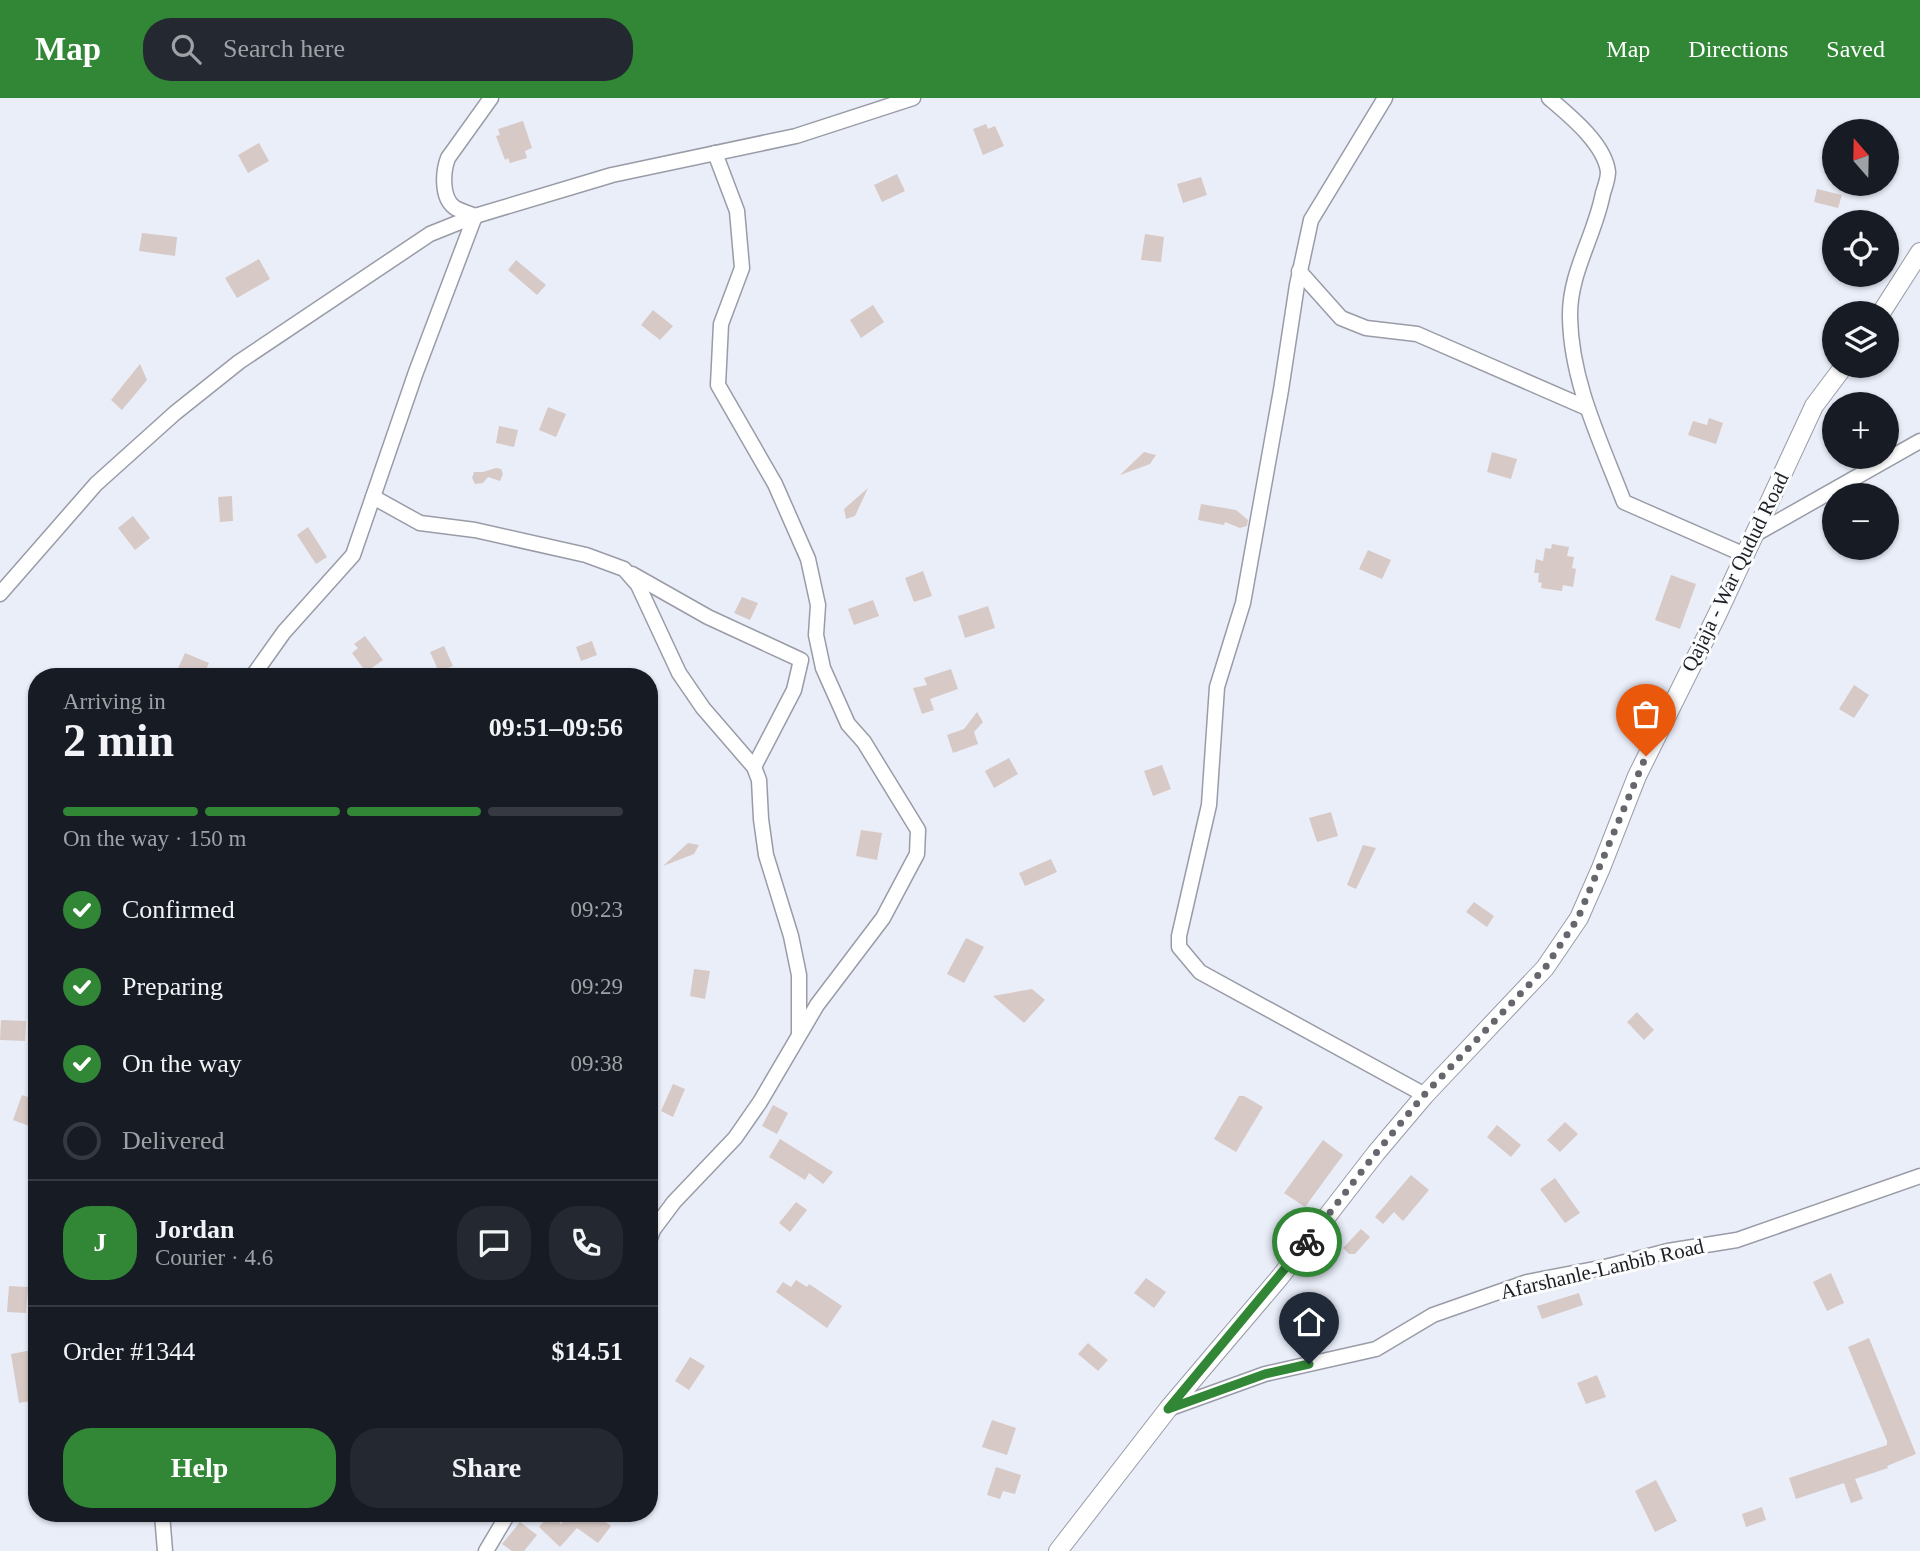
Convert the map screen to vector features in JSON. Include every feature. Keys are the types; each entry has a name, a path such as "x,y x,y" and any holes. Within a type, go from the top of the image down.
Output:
{"street":[{"path":"475,216 452,206 447,197 444,169 448,158 491,98"},
{"path":"0,594 96,484 175,413 324,303 430,234 475,216 612,175 796,136 913,98"},
{"path":"1385,98 1311,219 1243,603 1217,687 1209,805 1179,936 1179,947 1200,972 1424,1095"},
{"path":"1549,98 1574,119 1599,149 1608,172 1598,218 1584,248 1573,283 1570,315 1573,348 1587,408 1624,502 1745,555"},
{"path":"658,1223 674,1202 735,1138 760,1102 817,1005 883,918 917,855 918,830 864,741 848,724 823,668 816,635 818,605 808,559 775,484 718,385 721,324 742,268 737,211 715,153"},
{"path":"258,668 284,632 353,555 416,372 475,216"},
{"path":"1889,301 1920,252"},
{"path":"1300,271 1341,318 1366,328 1418,334 1587,408"},
{"name":"Qajaja - War Qudud Road","path":"1058,1551 1168,1409 1280,1277 1424,1095 1545,968 1578,918 1637,776 1814,406 1835,378"},
{"path":"1754,535 1920,441"},
{"path":"373,497 420,523 500,535 586,555 624,569 708,617 801,660"},
{"path":"624,569 638,585 679,673 703,708 754,767 759,780 766,855 791,936 799,975 799,1035"},
{"path":"754,767 794,690 801,660 816,635"},
{"name":"Afarshanle-Lanbib Road","path":"1168,1409 1265,1374 1376,1349 1433,1315 1527,1282 1668,1251 1737,1240 1920,1176"},
{"path":"163,1522 165,1551"},
{"path":"486,1551 503,1522"}],"building":[{"path":"523,121 532,148 525,151 527,158 510,163 508,158 505,160 496,136 500,135 498,129"},
{"path":"986,124 988,129 995,126 1004,146 983,155 973,129"},
{"path":"259,143 269,161 248,173 238,155"},
{"path":"897,174 905,191 882,202 874,185"},
{"path":"1201,177 1207,195 1183,203 1177,184"},
{"path":"1817,189 1822,190 1822,196 1842,196 1838,208 1814,202"},
{"path":"142,233 177,237 175,256 139,251"},
{"path":"1145,234 1164,237 1161,262 1141,260"},
{"path":"259,259 270,279 237,298 225,278"},
{"path":"516,260 546,285 537,295 508,270"},
{"path":"873,305 884,322 861,338 850,320"},
{"path":"653,310 673,326 660,340 641,325"},
{"path":"140,364 147,380 122,410 111,400"},
{"path":"548,407 566,414 556,437 539,430"},
{"path":"1709,418 1723,423 1716,444 1688,435 1693,421 1707,425"},
{"path":"499,426 518,430 514,447 496,443"},
{"path":"1144,452 1156,455 1150,464 1120,475"},
{"path":"1492,452 1517,459 1511,479 1487,472"},
{"path":"501,469 503,474 500,481 488,477 483,483 475,484 472,478 474,472"},
{"path":"868,488 855,516 846,519 844,509"},
{"path":"232,496 233,521 220,522 218,497"},
{"path":"1201,504 1236,510 1248,520 1247,526 1240,528 1225,522 1224,525 1198,520"},
{"path":"133,516 150,538 135,550 118,528"},
{"path":"308,527 327,557 316,564 297,535"},
{"path":"1552,544 1569,547 1567,556 1574,557 1572,568 1576,569 1573,587 1563,585 1562,591 1541,588 1542,583 1538,582 1539,573 1534,573 1536,559 1543,561 1545,548 1551,549"},
{"path":"1368,550 1391,560 1382,579 1359,569"},
{"path":"923,571 932,596 914,602 905,578"},
{"path":"1671,575 1696,584 1680,629 1655,620"},
{"path":"742,597 758,603 750,620 734,613"},
{"path":"873,600 879,616 854,625 848,609"},
{"path":"988,606 995,628 965,638 958,616"},
{"path":"365,636 383,660 372,668 363,668 352,653 358,648 354,644"},
{"path":"592,641 597,655 581,661 576,647"},
{"path":"444,646 453,666 437,668 430,652"},
{"path":"185,653 209,663 207,668 178,668"},
{"path":"951,669 958,689 930,699 934,710 922,714 913,688 927,685 924,678"},
{"path":"1854,685 1869,695 1854,718 1839,709"},
{"path":"977,712 983,722 974,732 978,744 953,753 947,735 964,729"},
{"path":"1009,758 1018,774 994,788 985,771"},
{"path":"1162,765 1171,789 1153,796 1144,771"},
{"path":"1331,812 1338,836 1317,842 1309,818"},
{"path":"861,830 882,833 877,860 856,856"},
{"path":"688,843 699,845 694,854 663,866"},
{"path":"1363,845 1376,848 1356,889 1347,885"},
{"path":"1051,859 1057,872 1025,886 1019,873"},
{"path":"1474,902 1494,916 1487,927 1466,912"},
{"path":"966,938 984,947 964,983 947,974"},
{"path":"694,969 710,971 705,999 690,996"},
{"path":"1032,989 1045,1000 1024,1023 993,996"},
{"path":"1637,1012 1654,1030 1644,1040 1627,1022"},
{"path":"1,1020 26,1021 25,1041 0,1040"},
{"path":"673,1084 685,1089 673,1117 661,1111"},
{"path":"22,1095 28,1097 28,1126 13,1120"},
{"path":"1239,1096 1263,1107 1236,1152 1214,1139"},
{"path":"773,1105 788,1113 777,1134 762,1126"},
{"path":"1565,1122 1578,1134 1560,1152 1547,1140"},
{"path":"1497,1125 1521,1145 1511,1157 1487,1137"},
{"path":"780,1139 833,1172 823,1184 809,1173 805,1180 769,1157"},
{"path":"1323,1140 1343,1155 1305,1207 1284,1193"},
{"path":"1411,1175 1429,1190 1403,1221 1394,1212 1383,1224 1375,1217"},
{"path":"1555,1178 1580,1213 1565,1223 1540,1189"},
{"path":"796,1202 807,1210 790,1232 779,1223"},
{"path":"1361,1229 1370,1237 1355,1254 1349,1254 1343,1248"},
{"path":"1831,1273 1844,1303 1827,1311 1813,1282"},
{"path":"1146,1278 1166,1292 1154,1308 1134,1293"},
{"path":"796,1280 807,1287 809,1284 842,1306 827,1328 776,1292 783,1282 791,1287"},
{"path":"9,1286 28,1287 26,1313 7,1312"},
{"path":"1579,1293 1583,1305 1542,1319 1537,1306"},
{"path":"1869,1338 1916,1454 1887,1466 1888,1468 1855,1479 1863,1499 1851,1503 1844,1483 1796,1499 1789,1478 1887,1445 1848,1347"},
{"path":"1088,1343 1108,1360 1098,1371 1078,1354"},
{"path":"28,1351 28,1402 19,1403 11,1354"},
{"path":"690,1357 705,1366 689,1390 675,1381"},
{"path":"1597,1375 1606,1397 1586,1404 1577,1383"},
{"path":"992,1420 1016,1428 1007,1455 982,1447"},
{"path":"996,1467 1021,1475 1015,1494 1003,1491 1000,1499 987,1495"},
{"path":"1656,1480 1677,1521 1655,1532 1635,1491"},
{"path":"1762,1507 1766,1520 1746,1527 1742,1514"},
{"path":"520,1522 537,1535 524,1551 512,1551 502,1544"},
{"path":"544,1522 606,1522 611,1526 598,1543 577,1528 560,1547 539,1527"}],"way so far":[{"path":"1307,1242 1424,1095 1545,968 1578,918 1646,756"}],"route":[{"path":"1307,1242 1168,1409 1265,1374 1309,1364"}]}
